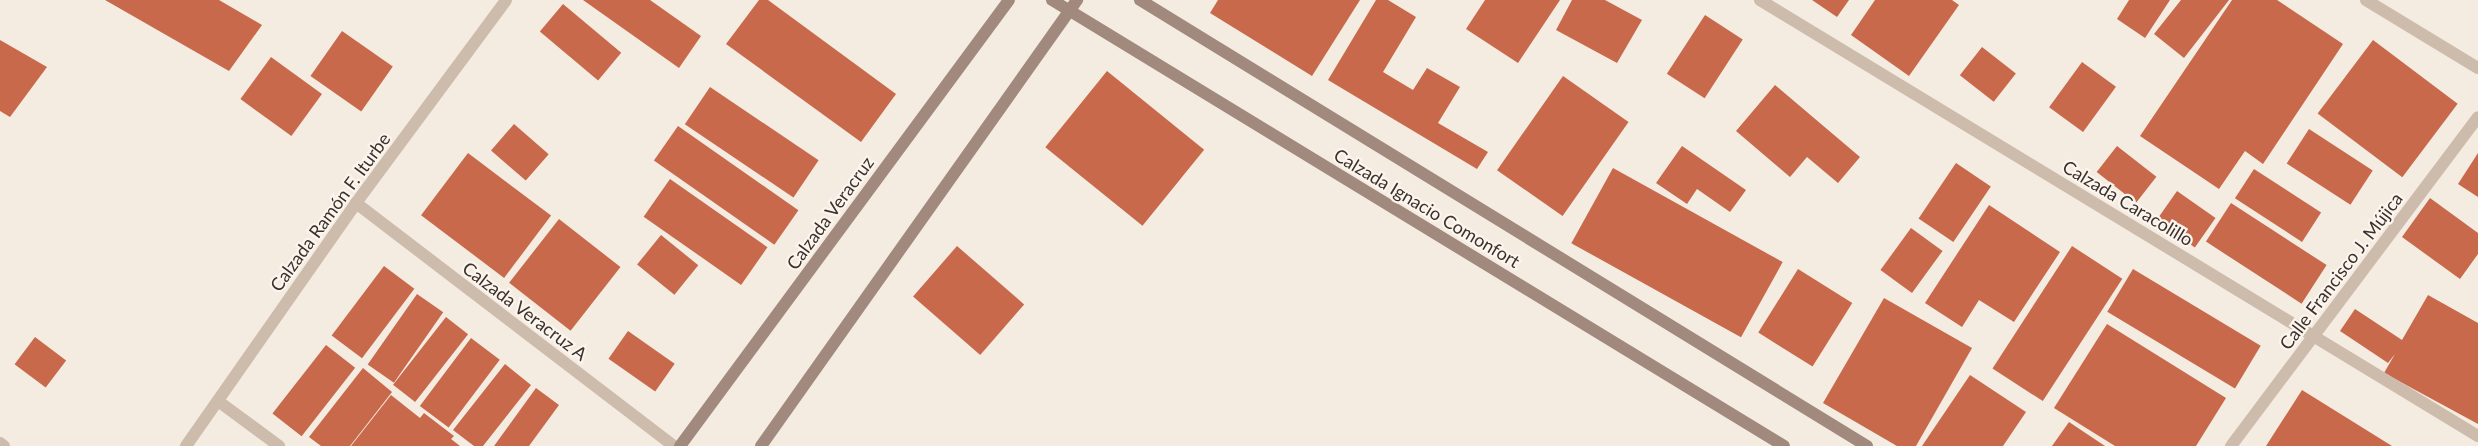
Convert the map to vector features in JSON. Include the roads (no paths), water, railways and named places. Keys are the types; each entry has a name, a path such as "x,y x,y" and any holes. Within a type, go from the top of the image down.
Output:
{"main road":[{"name":"Calzada Veracruz","path":"680,446 1008,0"},
{"name":"Calzada Ignacio Comonfort","path":"1052,0 1784,446"},
{"path":"761,446 1077,0"},
{"name":"Calzada Ignacio Comonfort","path":"1140,0 1867,446"}],"street":[{"name":"Calzada Ramón F. Iturbe","path":"186,446 356,203 506,0"},
{"name":"Calzada Caracolillo","path":"1760,0 2478,436"},
{"path":"2366,0 2478,68"},
{"name":"Calle Francisco J. Mújica","path":"2232,446 2478,117"},
{"name":"Calzada Veracruz A","path":"356,203 674,446"},
{"path":"218,401 279,446"},
{"path":"0,443 4,446"}]}
